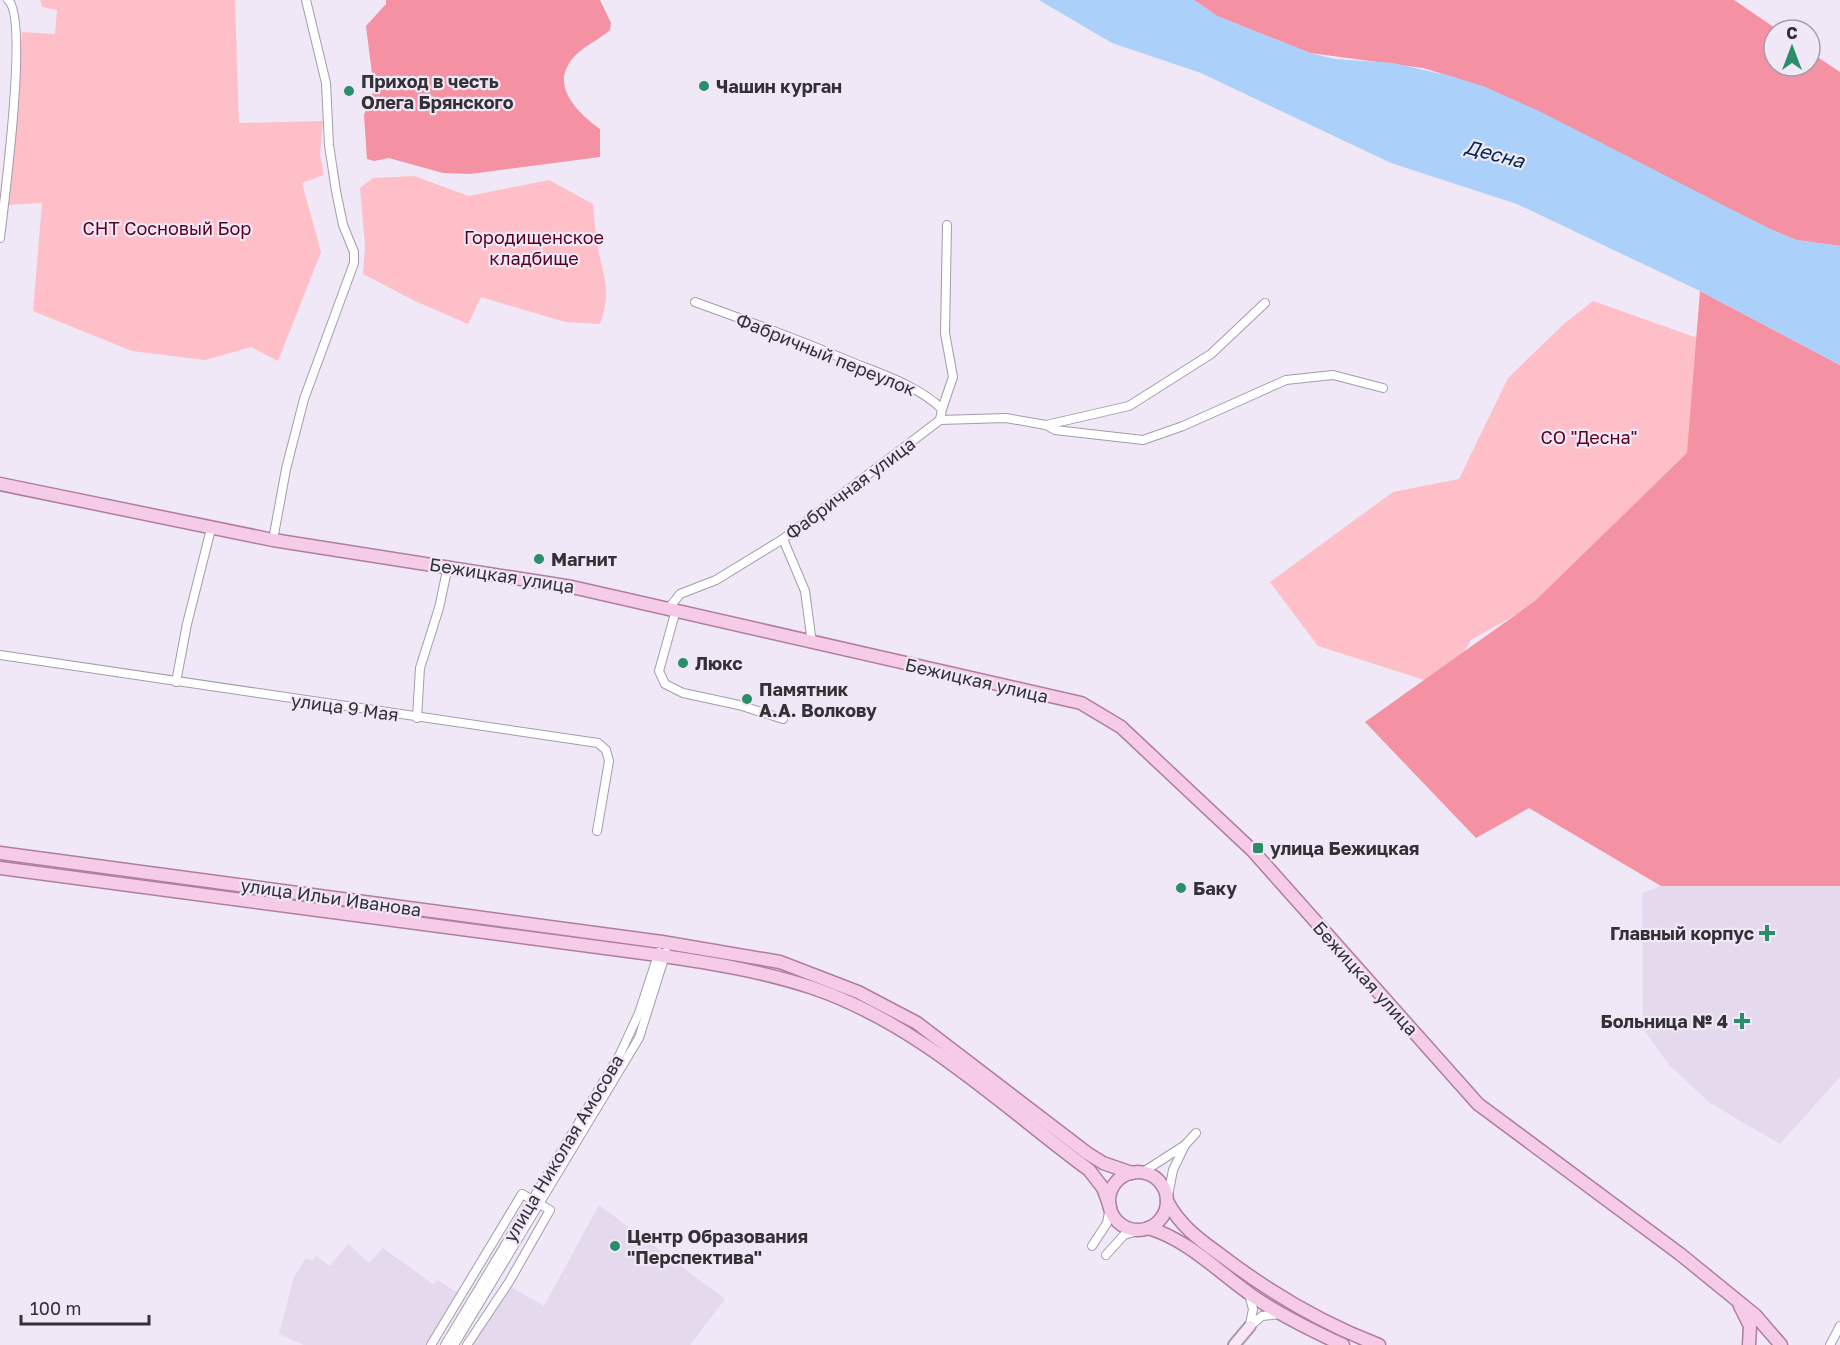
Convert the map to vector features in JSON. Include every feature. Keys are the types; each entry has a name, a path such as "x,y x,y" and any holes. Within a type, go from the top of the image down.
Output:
{"main road":[{"name":"Бежицкая улица","path":"0,484 211,529 572,586 1081,703 1122,727 1253,851 1478,1104 1680,1254 1755,1315 1781,1345"},
{"name":"улица Ильи Иванова","path":"0,853 666,942 780,962 820,975 889,1007 969,1061 1087,1153 1103,1163 1137,1172"},
{"name":"улица Ильи Иванова","path":"0,868 662,955 733,966 778,977 815,989 881,1019 962,1072 1089,1170 1103,1188 1110,1207"},
{"path":"1167,1201 1162,1218 1148,1228 1138,1230 1120,1223 1110,1207 1110,1198 1116,1182 1137,1172 1158,1179 1163,1185 1167,1201 1181,1224 1264,1288 1322,1321 1379,1345"},
{"path":"1148,1228 1168,1235 1281,1314 1343,1345"},
{"path":"1735,1300 1744,1311 1750,1326 1749,1345"}],"street":[{"path":"0,238 12,132 15,62 14,11 8,0"},
{"path":"273,540 286,469 304,399 354,263 354,252 343,225 336,191 329,145 326,83 306,0"},
{"path":"947,225 945,333 953,377 940,420 1006,418 1091,436 1143,440 1183,426 1286,380 1333,375 1383,388"},
{"name":"Фабричный переулок","path":"695,302 790,337 905,384 931,399 942,409"},
{"path":"1046,425 1129,406 1211,354 1265,303"},
{"name":"Фабричная улица","path":"672,609 680,594 716,580 783,539 940,420"},
{"path":"176,682 187,624 211,529"},
{"path":"783,539 806,591 812,643"},
{"path":"417,717 420,668 439,608 448,566"},
{"path":"672,609 659,671 665,684 682,693 739,705 783,719"},
{"name":"улица 9 Мая","path":"0,655 598,743 606,750 609,761 597,831"},
{"name":"улица Николая Амосова","path":"454,1345 630,1034 666,942"},
{"path":"1137,1172 1155,1167 1185,1145 1196,1133"},
{"path":"1167,1201 1173,1170 1185,1145"},
{"path":"431,1345 522,1194 550,1210 509,1282 467,1345"},
{"name":"улица Николая Амосова","path":"445,1345 536,1202"},
{"path":"1092,1246 1107,1223 1110,1207"},
{"path":"1106,1255 1124,1235 1148,1228"},
{"path":"1249,1293 1253,1309 1250,1326"},
{"path":"1234,1345 1262,1316 1281,1314"},
{"path":"1830,1345 1840,1326"}],"shaded area":[{"path":"386,0 600,0 611,23 610,30 579,52 569,63 564,85 574,105 600,129 600,157 470,174 443,173 389,158 374,161 367,159 364,115 374,90 366,26 386,4"},
{"path":"1194,0 1734,0 1762,19 1762,78 1822,78 1822,60 1840,72 1840,246 1796,240 1770,229 1485,87 1423,68 1310,53 1217,16"},
{"path":"1700,291 1840,365 1840,886 1661,886 1529,808 1476,838 1365,722 1535,601 1687,453"},
{"name":"Больница № 4","path":"1661,886 1840,886 1840,1077 1780,1144 1710,1103 1669,1065 1643,1029 1642,893"},
{"name":"Центр Образования \"Перспектива\"","path":"599,1205 725,1299 690,1345 471,1345 511,1287 544,1306"},
{"path":"348,1244 369,1263 383,1248 433,1284 437,1280 458,1293 445,1318 426,1345 304,1345 279,1334 294,1277 306,1258 312,1261 316,1256 330,1266"}],"green space":[{"name":"СНТ Сосновый Бор","path":"40,0 235,0 239,123 323,121 320,155 324,175 302,183 321,252 278,361 251,347 205,360 132,351 33,311 42,203 6,205 22,32 55,34 57,10 42,7"},
{"name":"Городищенское кладбище","path":"414,176 469,196 549,180 593,204 606,291 600,324 565,322 481,297 468,324 415,301 363,274 365,246 360,188 373,178"},
{"name":"СО \"Десна\"","path":"1593,301 1706,341 1700,452 1571,583 1471,640 1443,686 1318,646 1270,582 1393,492 1459,479 1508,378 1565,323"}],"water":[{"name":"Десна","path":"1039,0 1194,0 1217,16 1310,53 1335,59 1393,63 1450,76 1485,87 1539,111 1770,229 1796,240 1840,246 1840,365 1700,291 1517,204 1391,163 1201,73 1112,43"}],"place":[{"name":"Чашин курган","path":"704,86"},
{"name":"Приход в честь Олега Брянского","path":"349,91"},
{"name":"Магнит","path":"539,559"},
{"name":"Люкс","path":"683,663"},
{"name":"Памятник А.А. Волкову","path":"747,699"},
{"name":"улица Бежицкая","path":"1258,848"},
{"name":"Баку","path":"1181,888"},
{"name":"Главный корпус","path":"1767,933"},
{"name":"Больница № 4","path":"1742,1021"},
{"name":"Центр Образования \"Перспектива\"","path":"615,1246"}]}
